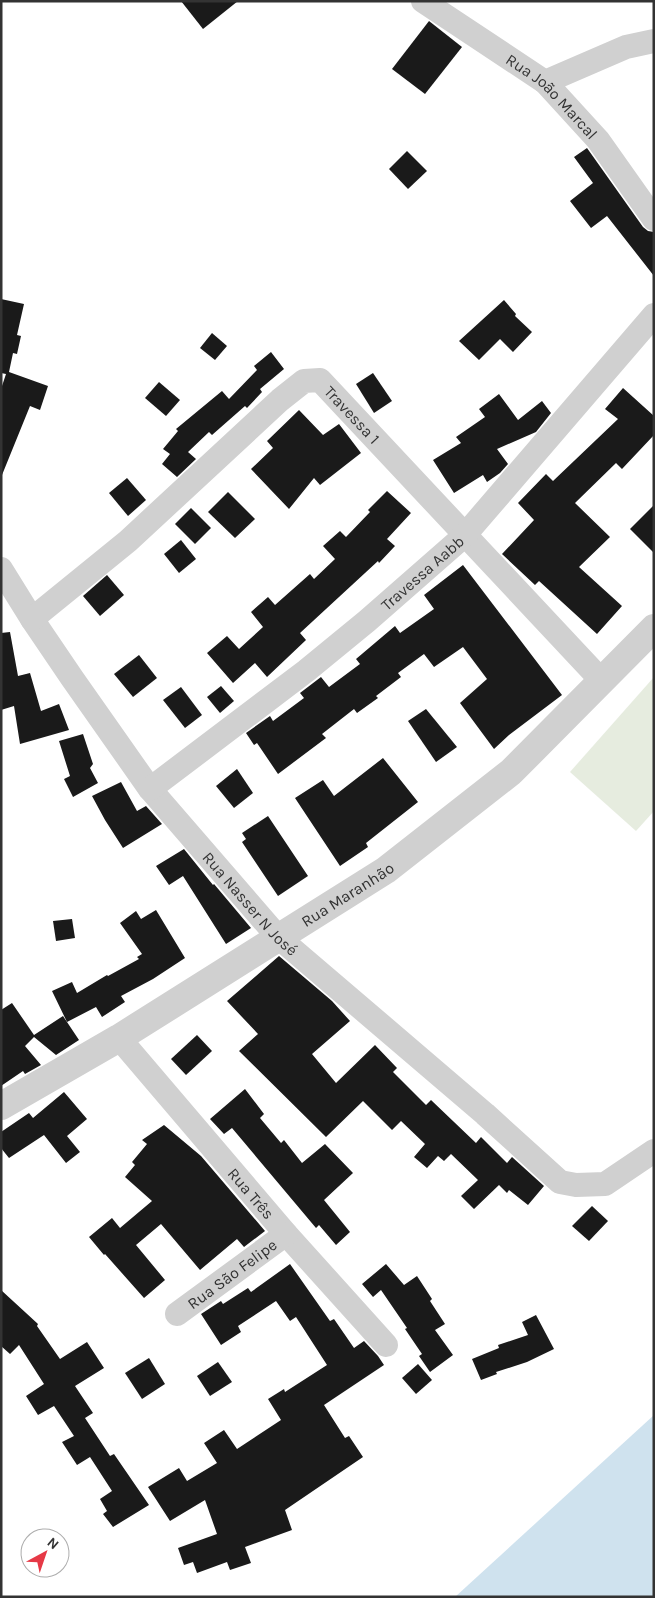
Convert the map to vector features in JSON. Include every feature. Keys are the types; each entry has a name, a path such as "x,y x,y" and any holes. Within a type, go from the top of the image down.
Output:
{"street":[{"name":"Rua João Marcal","path":"423,1 544,82 598,140 654,219"},
{"path":"544,82 626,47 654,41"},
{"name":"Travessa Aabb","path":"150,789 313,665 367,621 464,536 654,315"},
{"name":"Travessa 1","path":"32,619 128,541 304,380 320,380 602,682"},
{"name":"Rua Nasser N José","path":"1,569 32,619 150,789 278,937 485,1114 560,1182 576,1185 605,1184 654,1151"},
{"name":"Rua Maranhão","path":"1,1106 119,1038 386,870 511,772 654,628"},
{"name":"Rua Três","path":"119,1038 286,1234 386,1345"},
{"name":"Rua São Felipe","path":"177,1314 286,1234"}],"shaded area":[{"path":"654,677 654,811 636,831 570,772"}],"water":[{"path":"654,1415 654,1597 455,1597"}],"building":[{"path":"181,1 238,1 203,29"},
{"path":"429,21 462,47 425,94 392,69"},
{"path":"587,148 643,227 648,231 654,232 654,276 607,216 591,228 570,201 593,183 574,157"},
{"path":"407,151 427,171 408,189 389,169"},
{"path":"1,299 24,304 17,335 21,336 17,354 13,353 9,372 48,386 40,410 30,406 2,475 1,389 6,374 1,373"},
{"path":"504,300 516,314 515,316 532,332 513,352 500,339 479,360 459,341"},
{"path":"212,333 227,346 215,360 200,348"},
{"path":"271,352 284,369 260,389 262,392 247,408 245,406 212,435 209,432 188,452 196,459 177,477 162,464 170,454 163,449 178,431 176,429 222,391 229,399 257,370 254,366"},
{"path":"373,373 392,401 374,413 356,384"},
{"path":"159,382 180,400 166,416 145,398"},
{"path":"623,388 654,416 654,435 622,469 616,463 575,503 610,537 579,567 622,606 597,634 539,581 535,585 502,554 534,520 518,503 546,474 553,481 618,419 605,409"},
{"path":"499,394 518,420 542,401 551,413 536,432 497,449 508,464 500,473 487,482 483,475 454,493 433,460 461,443 456,437 485,417 479,409"},
{"path":"299,410 323,435 339,424 361,453 320,485 314,478 289,509 251,469 273,448 267,441"},
{"path":"127,478 146,500 128,516 109,493"},
{"path":"387,491 411,513 387,539 395,546 379,563 378,561 300,633 306,640 267,677 255,663 233,683 207,653 227,636 239,649 263,627 251,612 268,597 275,605 310,574 314,579 335,559 323,546 340,531 346,537 370,512 368,510"},
{"path":"228,492 255,519 235,538 208,512"},
{"path":"654,505 654,553 630,529"},
{"path":"191,508 211,528 195,544 175,524"},
{"path":"181,540 196,559 179,573 164,554"},
{"path":"463,565 562,695 509,735 494,749 460,703 487,679 463,647 434,667 424,654 398,673 401,677 376,696 378,698 357,713 354,709 322,734 326,738 278,774 257,743 254,745 246,733 270,716 273,721 304,698 300,693 321,677 329,687 360,664 356,659 395,626 400,633 434,609 424,595"},
{"path":"107,575 124,595 100,616 83,596"},
{"path":"10,632 18,676 30,673 41,711 59,704 69,730 20,744 14,706 1,710 1,633"},
{"path":"139,655 157,678 133,697 114,674"},
{"path":"221,686 234,701 220,713 207,697"},
{"path":"181,687 202,715 185,728 163,700"},
{"path":"426,709 457,747 436,762 408,721"},
{"path":"83,734 93,764 90,768 98,783 73,797 64,779 70,776 59,741"},
{"path":"383,758 418,802 366,843 368,847 340,866 295,798 323,780 334,796"},
{"path":"237,769 253,793 234,808 216,786"},
{"path":"121,782 137,811 146,806 162,824 123,848 92,796"},
{"path":"268,816 308,876 278,896 242,842 246,839 242,833"},
{"path":"184,849 251,928 226,944 183,876 169,885 156,866"},
{"path":"156,910 185,958 153,979 121,996 125,1002 102,1017 96,1007 67,1022 52,991 72,982 77,993 139,959 137,957 142,954 120,923 136,911 141,919"},
{"path":"72,919 75,938 56,941 53,921"},
{"path":"279,956 332,1001 350,1021 312,1054 336,1083 375,1045 397,1068 393,1072 426,1105 431,1100 476,1143 481,1137 507,1163 512,1157 544,1186 528,1205 509,1190 507,1193 499,1185 474,1209 461,1196 478,1180 451,1154 444,1161 438,1156 427,1168 414,1157 425,1144 401,1121 392,1130 363,1101 326,1137 239,1051 258,1034 227,1001"},
{"path":"12,1003 34,1035 63,1016 79,1040 56,1055 34,1037 25,1046 41,1065 25,1074 23,1071 1,1086 1,1010"},
{"path":"197,1035 212,1051 186,1075 171,1059"},
{"path":"245,1089 264,1114 260,1118 281,1143 284,1140 302,1163 325,1144 353,1173 324,1200 350,1232 336,1245 319,1225 316,1228 232,1128 224,1134 210,1119"},
{"path":"64,1092 87,1119 67,1136 80,1152 66,1163 44,1135 9,1158 1,1148 1,1132 29,1113 33,1118"},
{"path":"164,1125 201,1156 265,1231 244,1247 237,1239 200,1270 161,1224 136,1245 165,1280 144,1298 89,1237 112,1218 120,1228 152,1201 125,1177 135,1165 132,1162 147,1144 142,1140"},
{"path":"592,1206 608,1221 589,1241 572,1226"},
{"path":"290,1264 330,1321 334,1319 354,1348 364,1341 384,1365 324,1405 345,1438 349,1436 363,1457 285,1510 292,1530 245,1547 251,1563 230,1570 227,1562 197,1573 193,1562 184,1565 178,1548 217,1534 205,1500 170,1521 148,1487 179,1468 187,1481 217,1463 204,1443 224,1430 237,1449 281,1420 268,1399 284,1389 285,1392 327,1365 296,1317 290,1321 276,1301 238,1326 241,1332 221,1345 201,1314 221,1301 223,1304 248,1288 251,1292"},
{"path":"386,1264 404,1285 417,1276 445,1324 435,1330 453,1355 430,1372 419,1356 422,1354 405,1329 407,1328 381,1290 373,1297 362,1284"},
{"path":"1,1290 38,1324 37,1326 60,1359 87,1342 104,1368 75,1386 93,1413 85,1418 110,1456 114,1454 149,1505 113,1527 103,1514 107,1511 100,1499 112,1491 90,1457 77,1465 62,1442 74,1436 54,1406 38,1415 26,1396 44,1384 19,1345 10,1354 1,1346"},
{"path":"536,1315 554,1349 527,1362 496,1372 497,1374 481,1380 472,1359 499,1348 498,1345 528,1335 522,1322"},
{"path":"149,1358 165,1384 142,1399 125,1373"},
{"path":"218,1362 232,1382 210,1396 197,1376"},
{"path":"418,1364 432,1380 416,1394 402,1378"}]}
